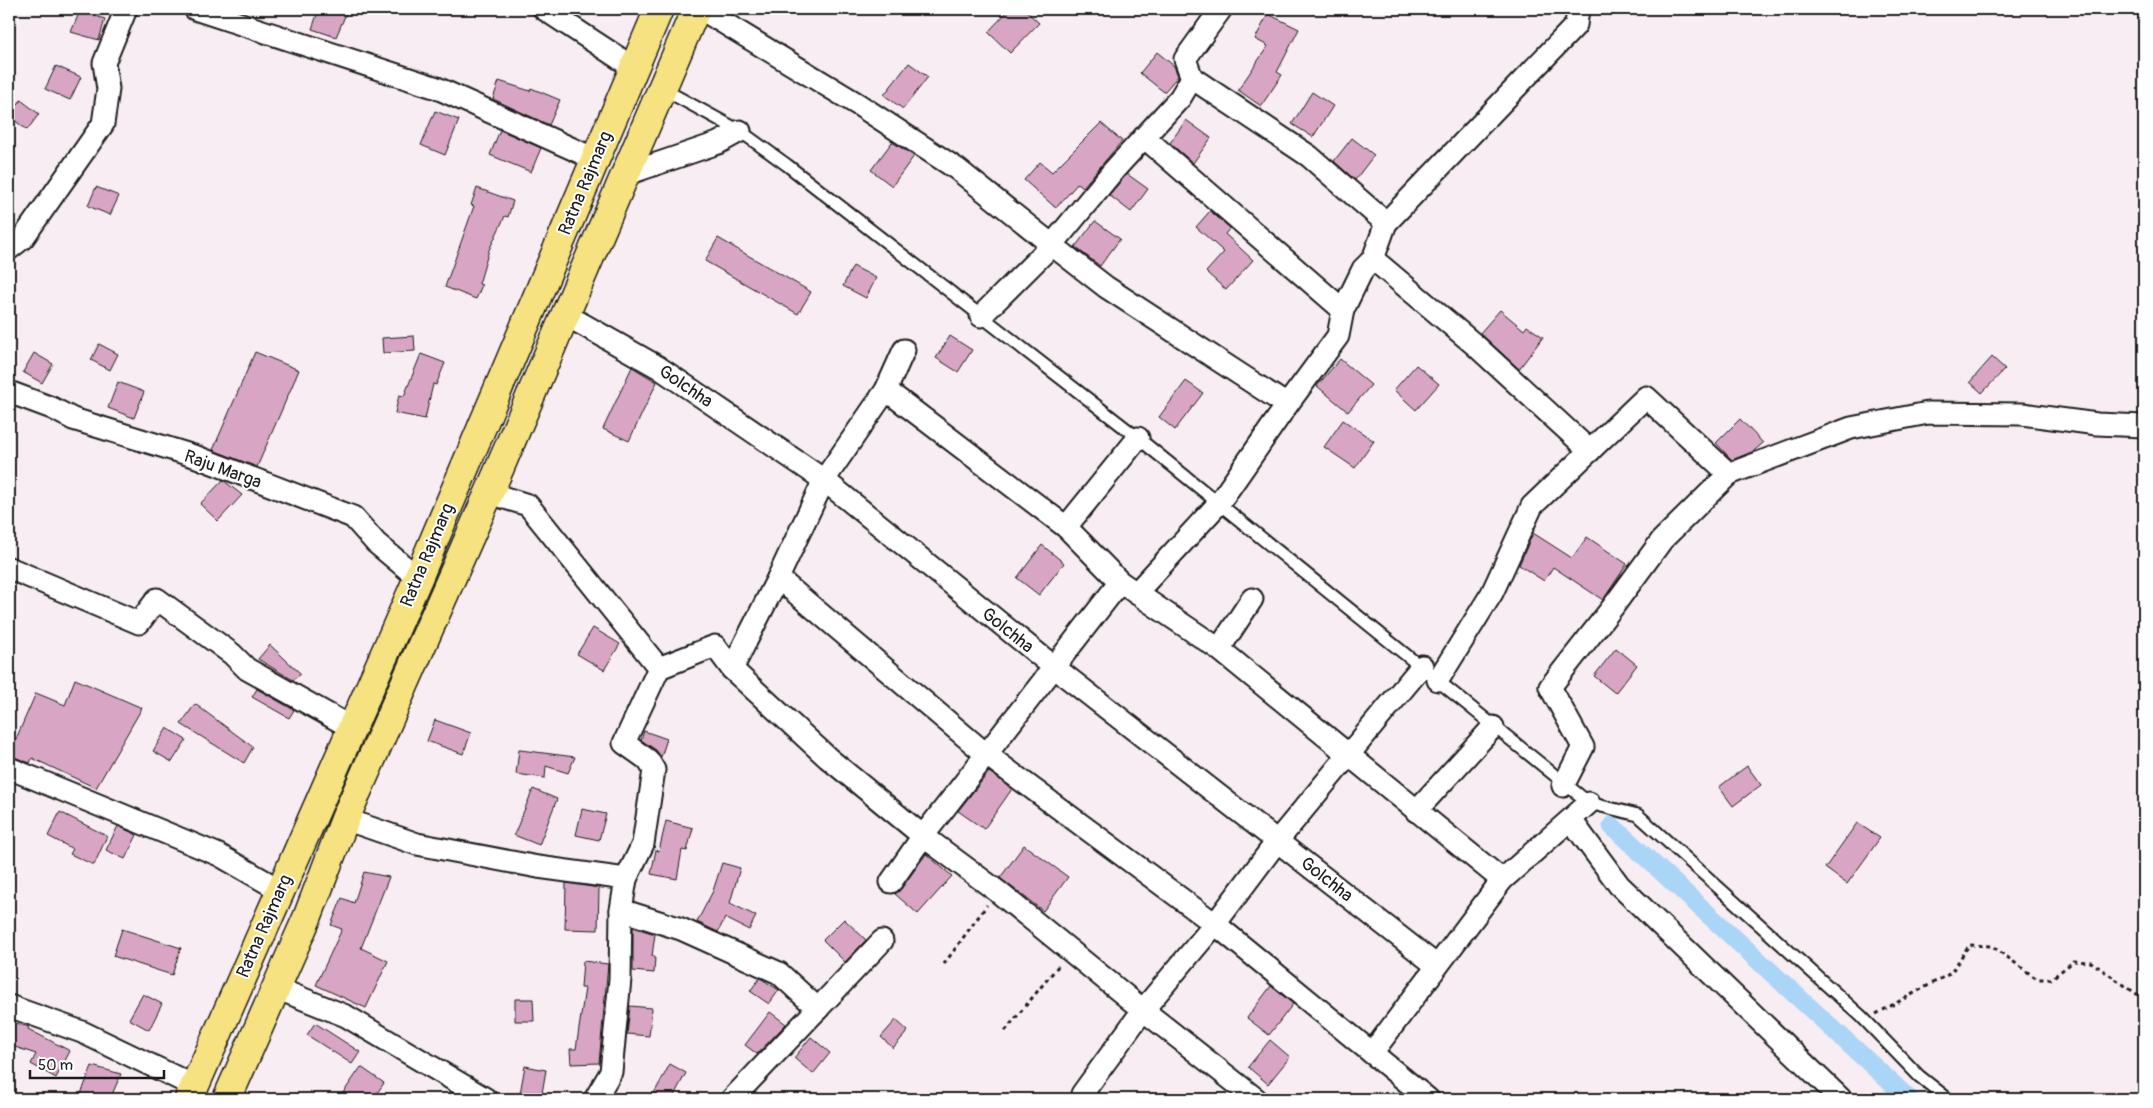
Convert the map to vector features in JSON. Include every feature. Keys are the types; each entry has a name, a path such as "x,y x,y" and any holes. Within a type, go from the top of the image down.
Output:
{"highway":[{"name":"Ratna Rajmarg","path":"192,1093 418,578 659,9"},
{"name":"Ratna Rajmarg","path":"227,1099 307,918 344,819 489,493 696,9"}],"street":[{"path":"9,248 23,238 103,124 108,89 104,63 126,9"},
{"path":"195,9 437,88 595,159"},
{"path":"544,9 634,68"},
{"path":"701,9 859,105 957,169 1106,287 1287,405"},
{"path":"1221,9 1185,59 1192,78 1309,156 1386,223"},
{"path":"890,882 923,836 988,755 1054,667 1128,587 1219,503 1338,336 1344,310 1363,269 1373,259 1386,223 1576,25 1578,9"},
{"path":"981,316 1052,245 1144,137 1180,98 1192,78"},
{"path":"624,175 718,143 740,131"},
{"path":"1144,137 1344,310"},
{"path":"1373,259 1475,346 1590,451"},
{"name":"Golchha","path":"566,315 658,367 824,480 1054,667 1437,966"},
{"path":"732,669 778,578 824,480 886,390 904,350"},
{"path":"886,390 1066,528 1128,587 1219,649 1502,880"},
{"name":"Raju Marga","path":"9,392 52,408 73,419 197,457 353,517 376,543 418,578"},
{"path":"1088,1099 1082,1094 1143,1010 1216,924 1278,840 1350,757 1430,673 1492,593 1532,506 1646,397 1729,474"},
{"path":"1564,785 1583,747 1550,687 1662,540 1729,474 1851,428 1928,413 2022,414 2097,424 2144,426"},
{"path":"1066,528 1138,438"},
{"path":"489,493 528,505 659,668"},
{"path":"9,568 139,623 158,599 232,654 247,669 352,728"},
{"path":"778,578 988,755 1216,924 1428,1099"},
{"path":"1219,649 1252,599"},
{"path":"595,1099 611,1072 620,978 621,910 626,879 643,844 654,770 648,760 624,742 659,668 715,646 732,669 828,758 923,836 998,891 1143,1010 1256,1099"},
{"path":"1416,811 1493,727"},
{"path":"9,768 211,852 280,890"},
{"path":"1372,1053 1502,880 1590,803"},
{"path":"344,819 418,844 538,867 626,879"},
{"path":"1571,820 1619,885 1841,1099"},
{"path":"621,910 681,929 778,973 818,1009"},
{"path":"732,1099 882,941"},
{"path":"276,988 346,1016 486,1099"},
{"path":"9,1006 82,1032 192,1093"}],"lane":[{"path":"661,88 740,131 981,316 1219,503 1430,673 1564,785 1590,803 1638,815 1864,1020 1919,1076 1948,1099"}],"path":[{"path":"944,964 998,891"},
{"path":"1864,1020 1900,1003 1952,973 1969,945 1992,946 2037,979 2050,979 2074,961 2090,962 2144,998"},
{"path":"1005,1031 1071,951"}],"building":[{"path":"319,9 348,9 336,37 312,29"},
{"path":"1010,9 1024,9 1039,23 1010,53 988,32"},
{"path":"80,11 105,19 99,40 71,32"},
{"path":"1268,14 1299,29 1277,72 1282,75 1261,106 1238,90 1268,46 1255,39"},
{"path":"1157,52 1174,66 1178,76 1164,92 1140,73"},
{"path":"909,63 928,77 903,109 884,95"},
{"path":"56,66 81,77 70,100 45,89"},
{"path":"499,81 530,91 531,88 560,100 549,125 493,99"},
{"path":"1312,92 1333,106 1313,137 1292,124"},
{"path":"21,100 39,114 27,130 9,116"},
{"path":"435,111 459,120 445,155 421,145"},
{"path":"1186,120 1211,138 1193,163 1170,143"},
{"path":"1101,123 1122,141 1083,187 1078,183 1056,208 1024,180 1040,162 1052,172"},
{"path":"500,130 541,148 531,172 490,155"},
{"path":"1352,138 1374,155 1355,180 1334,161"},
{"path":"892,142 914,156 892,186 871,170"},
{"path":"1127,174 1148,189 1131,212 1109,195"},
{"path":"96,187 119,196 110,215 88,206"},
{"path":"477,188 513,201 508,217 505,216 489,250 479,284 482,285 476,299 445,287 474,206 471,205"},
{"path":"1210,211 1230,228 1225,234 1253,260 1226,290 1206,272 1224,252 1196,227"},
{"path":"1095,221 1120,239 1100,266 1075,247"},
{"path":"718,238 811,292 798,314 705,261"},
{"path":"853,266 876,278 866,298 843,286"},
{"path":"1500,310 1524,330 1527,326 1543,337 1519,369 1480,333"},
{"path":"414,336 415,351 383,353 382,338"},
{"path":"950,336 972,350 958,372 936,358"},
{"path":"99,344 118,354 110,370 91,360"},
{"path":"255,352 299,370 257,467 213,450"},
{"path":"34,353 53,364 42,383 23,372"},
{"path":"421,354 445,363 436,385 433,384 425,419 395,413 399,395 404,396"},
{"path":"1992,357 2005,369 1982,393 1970,382"},
{"path":"1340,359 1371,385 1348,412 1317,386"},
{"path":"1416,365 1439,384 1416,410 1394,390"},
{"path":"632,367 657,382 629,441 603,429"},
{"path":"1186,381 1203,393 1175,430 1159,417"},
{"path":"118,382 144,392 134,418 108,408"},
{"path":"1740,419 1763,443 1754,451 1732,460 1716,443"},
{"path":"1343,420 1374,441 1355,468 1324,447"},
{"path":"223,480 242,495 218,521 200,504"},
{"path":"1533,533 1572,558 1587,537 1627,564 1603,600 1553,567 1544,581 1519,565"},
{"path":"1042,545 1064,563 1039,595 1017,578"},
{"path":"593,628 620,644 604,670 577,654"},
{"path":"270,645 301,674 293,680 258,659"},
{"path":"1616,648 1637,665 1615,693 1594,676"},
{"path":"75,679 142,708 96,788 32,758 30,763 9,755 36,693 65,705"},
{"path":"257,689 294,710 289,718 252,697"},
{"path":"195,704 253,747 244,763 181,724"},
{"path":"435,720 471,733 463,754 427,741"},
{"path":"167,728 186,740 172,762 153,751"},
{"path":"644,731 667,739 661,757 656,750 641,740"},
{"path":"519,750 575,757 568,773 546,766 545,778 516,774"},
{"path":"1747,766 1761,785 1733,806 1719,787"},
{"path":"989,772 1012,789 984,829 958,811"},
{"path":"533,789 557,799 539,845 514,835"},
{"path":"582,809 606,814 599,840 576,835"},
{"path":"60,812 107,836 94,865 70,854 73,849 48,836"},
{"path":"666,821 693,828 687,851 682,850 677,879 651,874 656,850 659,851"},
{"path":"1857,823 1880,838 1847,884 1825,868"},
{"path":"118,826 137,835 125,859 106,850"},
{"path":"1024,845 1068,877 1043,911 1000,878"},
{"path":"926,854 952,876 918,914 895,894 901,889"},
{"path":"722,863 740,868 730,903 756,916 749,930 725,918 718,932 697,922 713,891"},
{"path":"364,872 389,877 361,948 388,961 366,1008 316,985 342,929 331,925 342,898 354,903"},
{"path":"566,883 599,888 598,930 565,929"},
{"path":"844,919 866,940 845,962 823,940"},
{"path":"633,927 655,934 652,956 655,956 654,973 633,971"},
{"path":"122,929 181,948 172,975 113,956"},
{"path":"583,961 608,964 599,1063 571,1064 570,1049 576,1049 585,988 581,988"},
{"path":"760,978 779,990 769,1004 750,991"},
{"path":"1271,986 1293,1004 1269,1035 1247,1018"},
{"path":"143,994 162,1004 149,1030 129,1019"},
{"path":"515,999 533,999 534,1021 515,1021"},
{"path":"630,1006 652,1008 649,1036 627,1034"},
{"path":"770,1012 786,1024 757,1054 745,1045"},
{"path":"896,1020 908,1031 893,1048 881,1037"},
{"path":"9,1021 29,1027 28,1029 70,1051 56,1078 31,1064 36,1054 9,1045"},
{"path":"315,1023 360,1052 352,1064 307,1035"},
{"path":"811,1037 830,1053 813,1074 794,1058"},
{"path":"1270,1040 1290,1057 1268,1084 1248,1067"},
{"path":"670,1064 686,1073 672,1099 651,1099"},
{"path":"92,1066 121,1074 110,1099 79,1099"},
{"path":"525,1066 546,1070 541,1099 519,1099"},
{"path":"361,1067 384,1083 373,1099 351,1099 343,1093"}],"waterway":[{"path":"1612,826 1909,1099"}]}
